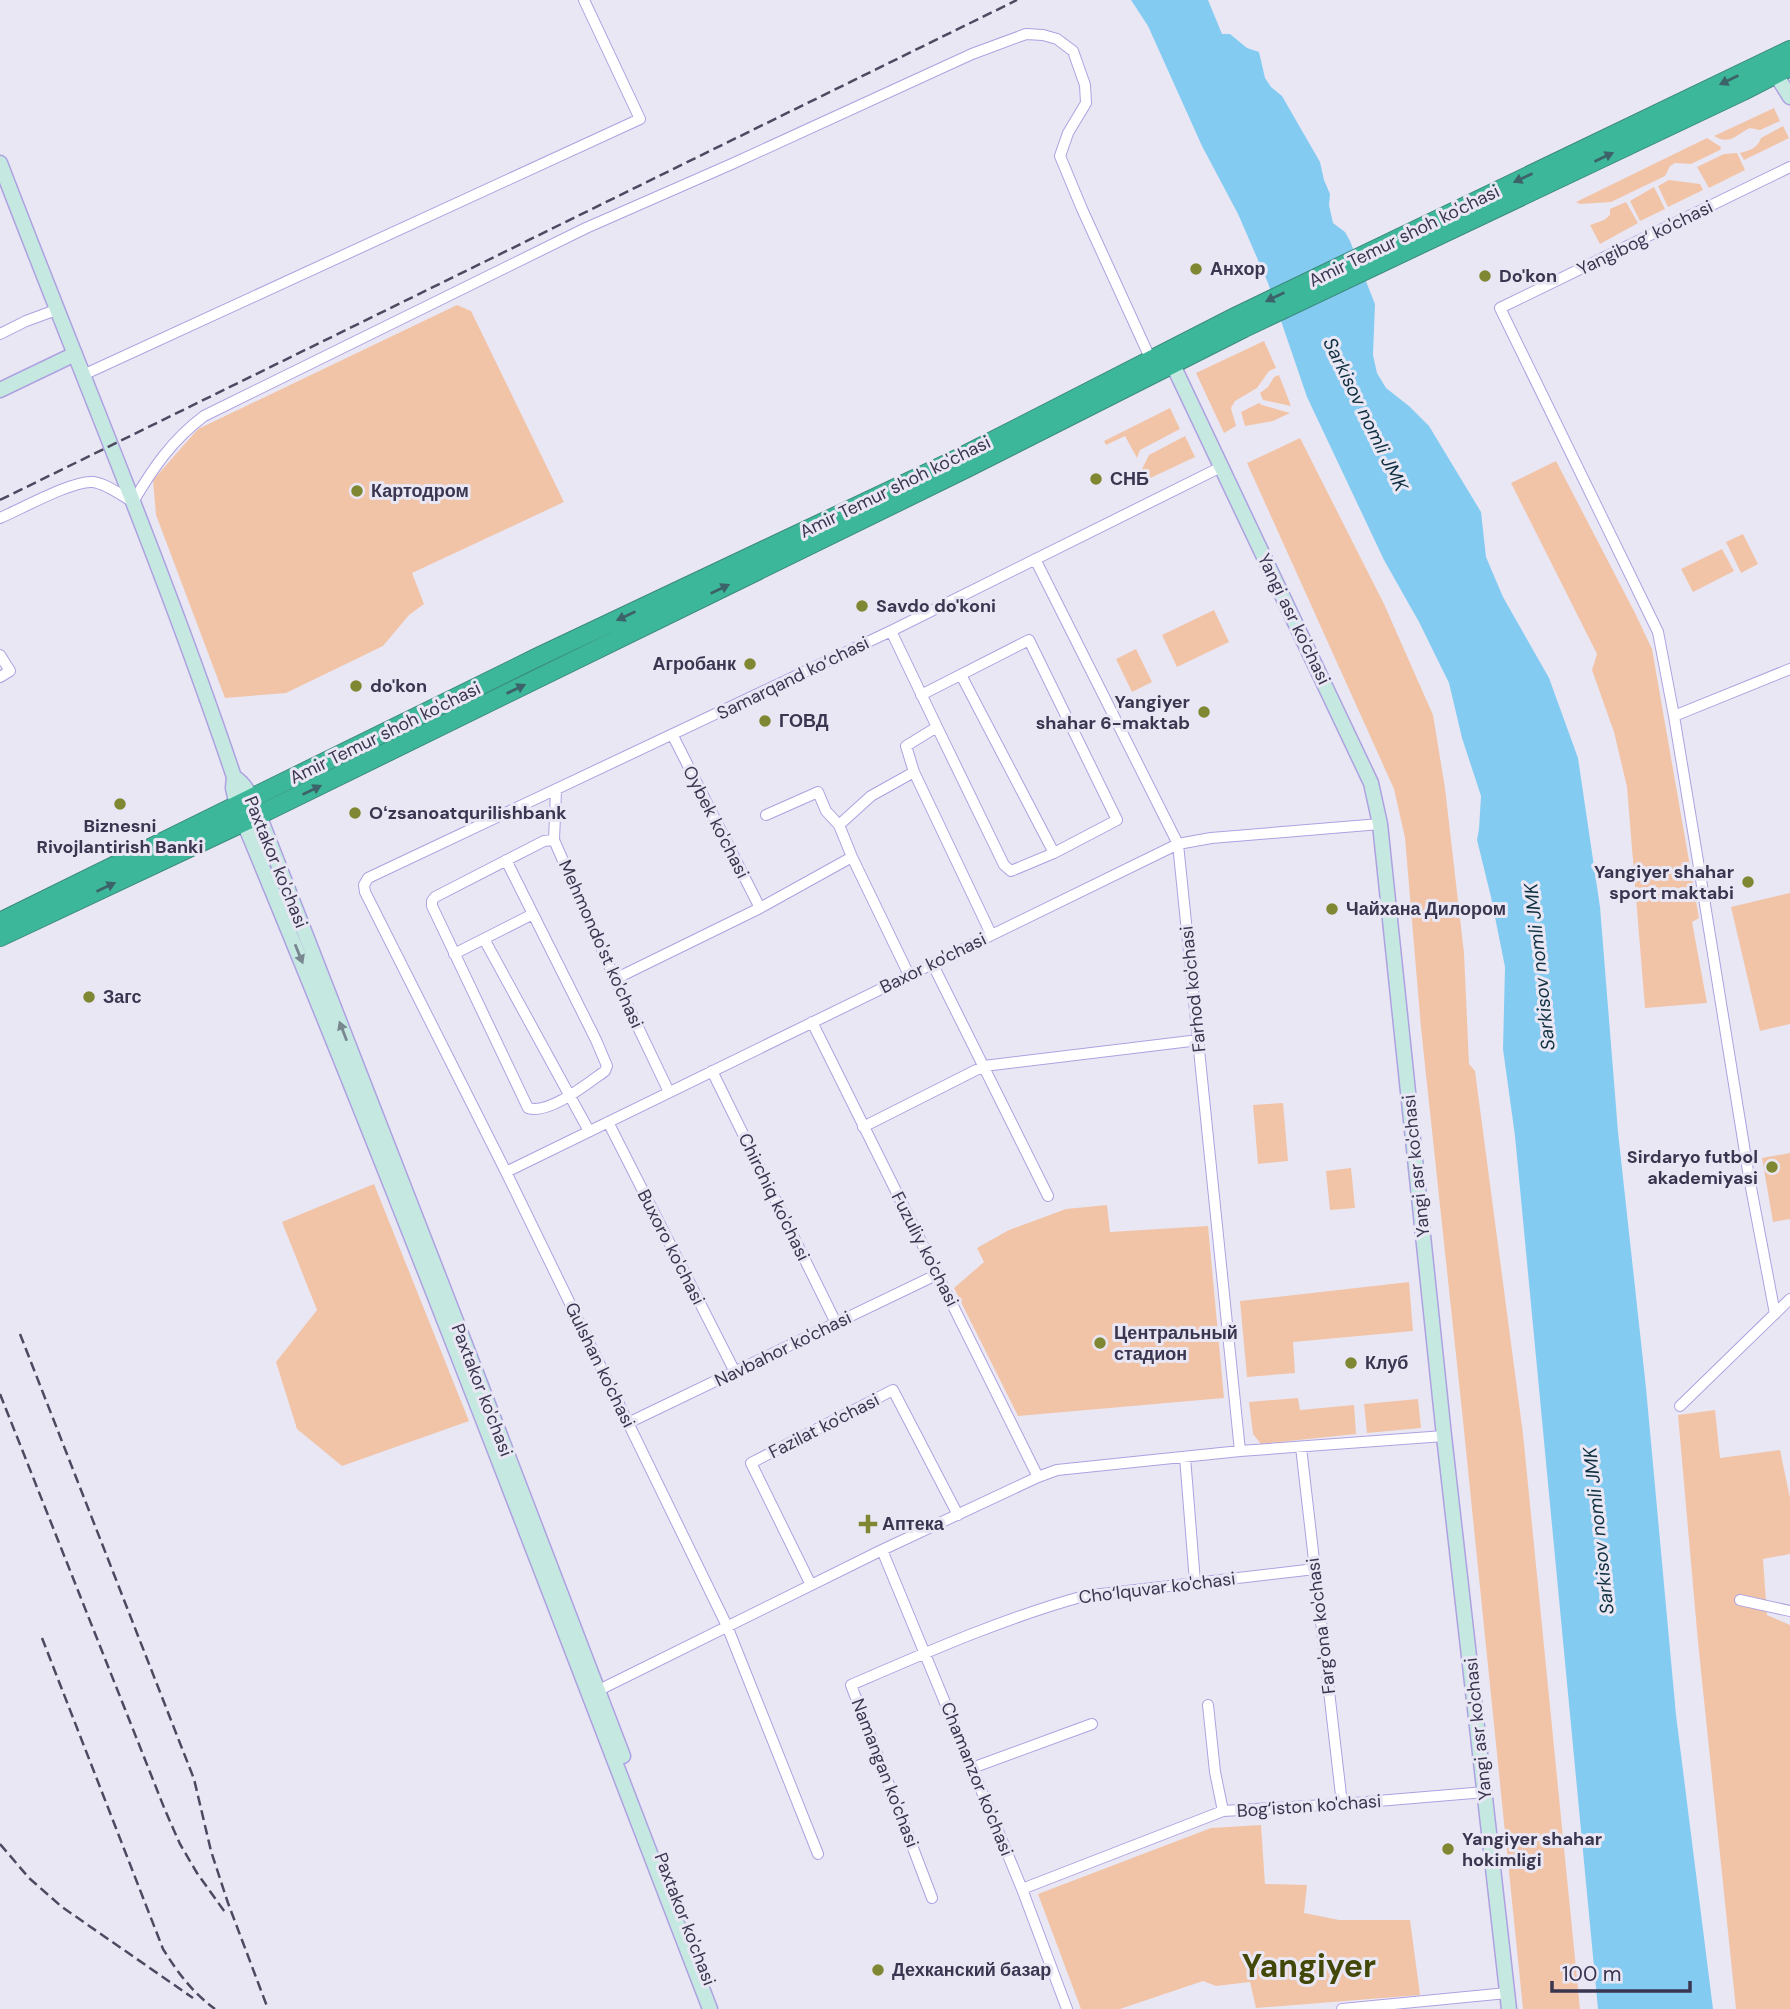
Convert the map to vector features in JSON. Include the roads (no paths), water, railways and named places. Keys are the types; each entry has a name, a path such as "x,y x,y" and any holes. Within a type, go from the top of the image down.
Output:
{"highway":[{"name":"Amir Temur shoh ko'chasi","path":"0,937 538,657 961,457 1151,360 1240,322 1384,253 1784,79 1790,50"},
{"name":"Amir Temur shoh ko'chasi","path":"0,922 547,674 1173,365 1240,322"},
{"path":"538,657 547,674"}],"main road":[{"name":"Paxtakor ko'chasi","path":"0,163 209,701 234,777 243,783 248,810 295,944 720,2009"},
{"path":"0,390 75,354"},
{"name":"Yangi asr ko'chasi","path":"1173,365 1371,783 1380,824 1444,1436 1509,2009"},
{"name":"Paxtakor ko'chasi","path":"594,1692 710,2009"}],"street":[{"path":"83,375 640,119 584,0"},
{"path":"0,518 76,484 92,482 105,486 133,502 166,451 187,429 205,416 586,228 972,54 1026,34 1057,39 1073,51 1080,68 1086,103 1060,156 1151,360"},
{"name":"Yangibog‘ ko'chasi","path":"1674,716 1658,632 1500,308 1790,167"},
{"path":"0,334 56,310"},
{"name":"Samarqand ko‘chasi","path":"364,885 368,878 891,631 1221,467"},
{"name":"Farhod ko'chasi","path":"1035,559 1178,844 1240,1451"},
{"path":"891,631 921,695 1004,865 1011,872 1117,820 1029,640 921,695"},
{"path":"0,655 9,671 0,677"},
{"path":"1775,1314 1746,1163 1674,716 1790,668"},
{"path":"961,675 1054,853"},
{"path":"937,727 906,746 914,772 992,934"},
{"name":"Oybek ko'chasi","path":"673,736 760,908"},
{"path":"839,825 871,796 914,772"},
{"name":"Mehmondo'st ko'chasi","path":"556,791 554,840 669,1092"},
{"path":"766,815 818,792 826,811 839,825 909,975"},
{"name":"Baxor ko'chasi","path":"506,1171 1178,844 1210,838 1380,824"},
{"path":"506,860 607,1066 605,1071 571,1095 538,1110 528,1108 454,954 432,901 435,897 506,860 544,841 554,840"},
{"path":"615,978 760,908 852,857"},
{"name":"Gulshan ko'chasi","path":"364,885 365,892 506,1171 727,1626 818,1854"},
{"path":"454,954 533,915"},
{"path":"484,939 589,1131"},
{"path":"932,963 1048,1196"},
{"name":"Fuzuliy ko'chasi","path":"812,1022 1038,1477"},
{"path":"863,1127 984,1066 1199,1040"},
{"name":"Chirchiq ko'chasi","path":"712,1071 836,1323"},
{"name":"Buxoro ko'chasi","path":"608,1122 735,1372"},
{"name":"Navbahor ko'chasi","path":"628,1423 937,1274"},
{"path":"1680,1406 1790,1299"},
{"name":"Fazilat ko'chasi","path":"811,1585 751,1463 893,1390 958,1515"},
{"path":"594,1692 882,1550 1057,1470 1240,1451 1444,1436"},
{"name":"Farg'ona ko'chasi","path":"1301,1447 1342,1804"},
{"path":"1185,1457 1195,1582"},
{"name":"Chamanzor ko'chasi","path":"882,1550 1022,1889 1067,2009"},
{"name":"Cho‘lquvar ko'chasi","path":"925,1653 1049,1606 1084,1596 1315,1569"},
{"path":"1740,1600 1790,1611"},
{"name":"Namangan ko'chasi","path":"925,1653 851,1685 932,1898"},
{"path":"1208,1705 1215,1772 1223,1811"},
{"path":"972,1768 1092,1724"},
{"name":"Bog‘iston ko'chasi","path":"1022,1889 1223,1811 1485,1792"},
{"path":"1342,2009 1507,1993"}],"water":[{"name":"Sarkisov nomli JMK","path":"1131,0 1208,0 1222,34 1230,34 1247,48 1259,52 1265,78 1282,96 1320,162 1330,194 1329,205 1333,223 1345,232 1350,241 1375,304 1373,355 1377,373 1386,388 1429,426 1481,512 1486,557 1503,597 1549,678 1578,758 1600,907 1618,1132 1646,1388 1676,1715 1713,2009 1598,2009 1515,1136 1503,1049 1505,967 1477,840 1481,796 1462,738 1449,683 1384,560 1307,397 1268,283 1238,214 1202,146 1148,26"}],"railway":[{"path":"0,500 1017,0"},
{"path":"20,1334 194,1779 211,1851 268,2009"},
{"path":"0,1394 165,1810 197,1873 227,1915"},
{"path":"42,1638 163,1949 186,1982 215,2009"},
{"path":"0,1844 29,1878 62,1907 193,1998"}],"place":[{"name":"Анхор","path":"1196,269"},
{"name":"Do'kon","path":"1485,276"},
{"name":"СНБ","path":"1096,479"},
{"name":"Картодром","path":"357,491"},
{"name":"Savdo do'koni","path":"862,606"},
{"name":"Агробанк","path":"750,664"},
{"name":"do'kon","path":"356,686"},
{"name":"Yangiyer shahar 6-maktab","path":"1204,712"},
{"name":"ГОВД","path":"765,721"},
{"name":"Biznesni Rivojlantirish Banki","path":"120,804"},
{"name":"Oʻzsanoatqurilishbank","path":"355,813"},
{"name":"Yangiyer shahar sport maktabi","path":"1748,882"},
{"name":"Чайхана Дилором","path":"1332,909"},
{"name":"Загс","path":"89,997"},
{"name":"Sirdaryo futbol akademiyasi","path":"1772,1167"},
{"name":"Центральный стадион","path":"1100,1343"},
{"name":"Клуб","path":"1351,1363"},
{"name":"Аптека","path":"868,1524"},
{"name":"Yangiyer shahar hokimligi","path":"1448,1849"},
{"name":"Дехканский базар","path":"878,1970"}],"district":[{"name":"Yangiyer","path":"1309,1966"}]}
